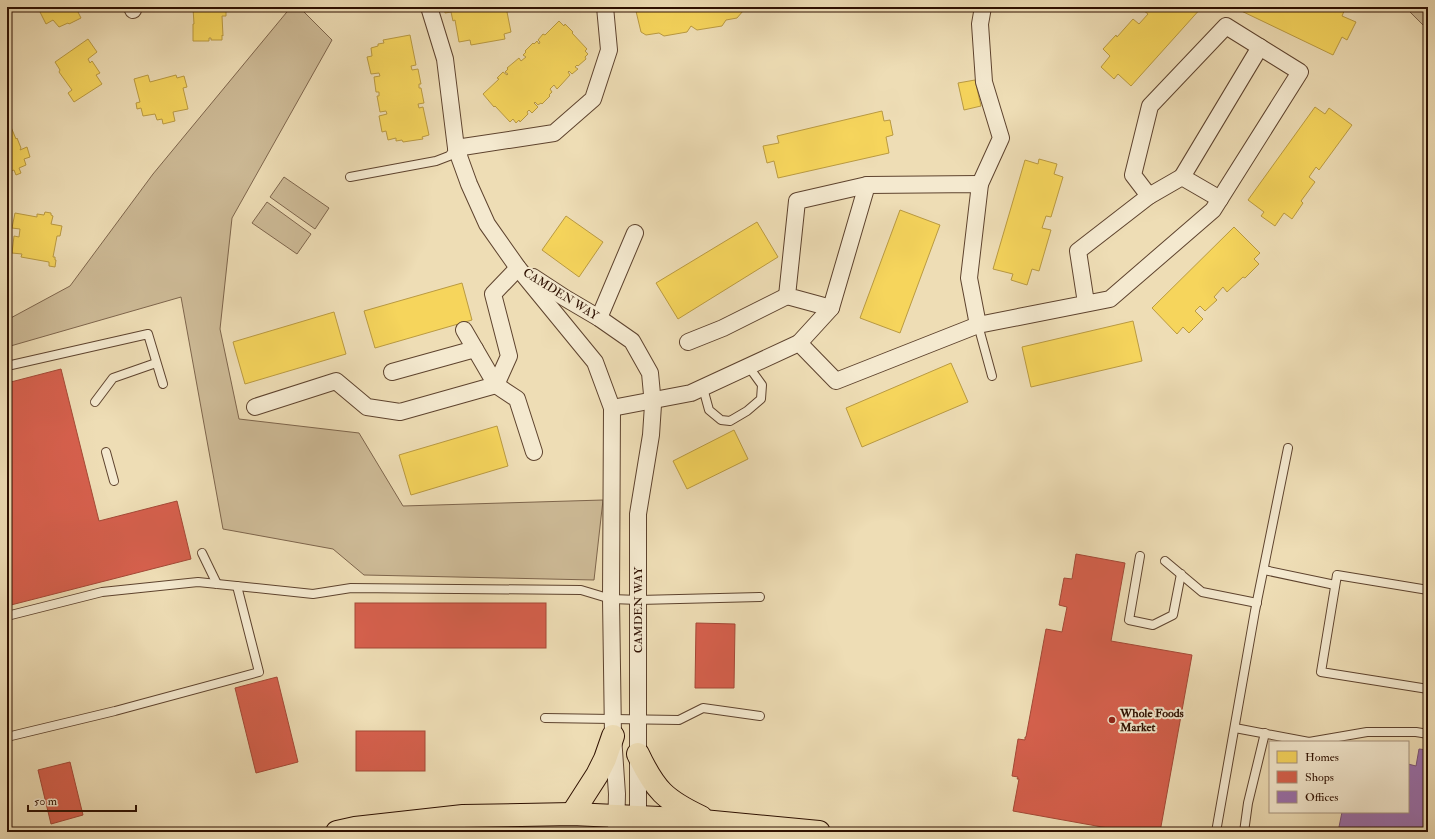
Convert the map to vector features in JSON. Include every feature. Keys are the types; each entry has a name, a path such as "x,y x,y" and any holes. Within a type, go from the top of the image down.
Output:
{"highway":[{"path":"572,814 597,775 605,759 614,727"},
{"path":"638,754 656,787 667,798 680,807 711,822"},
{"path":"337,832 355,828 463,816 572,814 627,825 711,822 819,832"}],"street":[{"path":"429,7 445,59 456,148 469,184 487,224 518,268 494,294 509,356 496,385"},
{"path":"456,148 554,133 593,99 609,50 605,7"},
{"path":"978,325 969,278 980,184 1001,138 984,82 980,24 983,7"},
{"path":"799,343 836,381 978,325 1110,299 1213,210 1300,72 1226,26 1150,106 1133,175 1149,196"},
{"path":"1086,303 1078,251 1149,196 1182,177 1260,47"},
{"path":"1182,177 1220,199"},
{"path":"787,296 797,201 867,185 980,184"},
{"path":"612,408 691,394 799,343 831,308 867,185"},
{"path":"599,318 635,233"},
{"name":"CAMDEN WAY","path":"518,268 599,318 632,341 650,373 653,400 650,435 638,514 638,754 627,825"},
{"name":"CAMDEN WAY","path":"518,268 595,362 612,408 611,599 614,727 627,825"},
{"path":"688,342 723,328 787,296 831,308"},
{"path":"464,330 496,385 517,399 534,452"},
{"path":"392,372 475,349"},
{"path":"254,407 336,381 367,407 400,412 496,385"}],"lane":[{"path":"350,177 436,160 448,156 456,148"},
{"path":"978,325 992,376"},
{"path":"7,366 148,334 163,384"},
{"path":"95,402 113,378 156,363"},
{"path":"703,388 709,410 721,420 730,421 747,411 761,399 762,385 749,367"},
{"path":"1216,832 1257,603 1288,448"},
{"path":"106,452 114,481"},
{"path":"202,553 217,584"},
{"path":"1140,556 1129,620 1153,625 1173,615 1181,574"},
{"path":"1165,561 1202,592 1257,603"},
{"path":"1264,570 1335,586"},
{"path":"1428,590 1337,575 1321,672 1428,689"},
{"path":"7,616 102,592 198,582 313,594 351,588 581,590 611,599 639,600 760,597"},
{"path":"7,737 115,711 259,672 238,586"},
{"path":"545,718 614,727 638,719 680,720 703,708 760,716"},
{"path":"1235,728 1304,741"},
{"path":"1315,741 1367,732 1416,732 1428,734"},
{"path":"1244,832 1248,802 1265,734"}],"shaded area":[{"path":"291,7 299,7 332,40 232,218 220,329 239,419 359,433 403,506 603,500 594,580 364,575 333,549 223,529 181,297 7,347 7,320 70,286 153,174"},
{"path":"1405,7 1428,7 1428,30"},
{"path":"284,177 329,208 315,229 270,197"},
{"path":"267,202 311,234 297,254 252,223"}],"building: Homes":[{"path":"43,7 86,8 78,12 81,18 59,27 53,20 46,24 39,10"},
{"path":"194,7 226,7 226,16 222,16 222,40 211,40 211,38 209,38 209,41 193,41"},
{"path":"444,7 506,7 511,32 504,34 505,39 471,45 470,40 459,42 455,20 453,21 451,12 445,13"},
{"path":"635,7 742,7 743,11 737,18 726,20 722,26 697,30 691,26 687,32 664,36 659,33 646,35 641,32"},
{"path":"1145,7 1202,7 1131,86 1118,74 1114,79 1101,67 1110,56 1103,49 1116,35 1117,37 1133,19 1139,24 1148,14 1143,10"},
{"path":"1233,7 1340,7 1345,9 1342,16 1356,22 1347,40 1342,37 1333,55"},
{"path":"559,21 564,26 565,24 573,32 572,33 587,49 585,51 588,54 585,57 586,59 575,67 578,69 572,74 569,71 568,72 570,75 557,89 554,85 550,89 552,92 549,95 550,96 542,104 541,103 538,105 535,102 534,103 538,107 532,113 529,110 527,112 528,114 520,122 519,120 516,123 513,119 510,122 483,94 499,79 497,78 503,72 507,75 508,74 505,72 508,69 507,68 519,58 521,61 526,57 523,55 526,52 525,51 537,41 539,44 540,42 538,40 543,34 545,35"},
{"path":"410,35 416,65 411,66 412,70 418,69 421,84 419,84 419,88 421,88 424,103 418,104 419,108 423,107 429,135 422,137 423,139 403,142 402,140 396,141 396,138 388,140 386,131 382,132 379,116 387,114 386,111 380,112 377,96 379,96 379,92 376,92 374,77 380,76 379,73 371,74 367,57 372,56 371,48 378,46 378,44 384,43 383,40"},
{"path":"88,39 97,52 88,59 90,63 92,61 100,73 96,75 102,84 74,102 68,93 72,90 59,72 60,70 55,62"},
{"path":"148,75 150,82 176,75 177,78 184,76 187,87 183,88 188,109 173,112 175,121 163,124 162,119 157,120 155,114 143,116 141,108 137,109 136,103 140,102 134,79"},
{"path":"975,80 981,106 964,110 958,83"},
{"path":"1315,107 1325,114 1329,108 1352,125 1319,170 1316,167 1309,177 1315,182 1301,201 1303,203 1292,219 1284,213 1275,226 1261,216 1264,212 1248,200"},
{"path":"882,111 884,121 890,120 893,135 886,137 889,153 778,178 774,161 767,163 763,146 779,143 777,136"},
{"path":"11,127 21,148 20,150 27,147 30,157 24,159 26,165 19,168 21,173 16,175 14,170 7,173 7,128"},
{"path":"1039,159 1057,164 1054,174 1063,177 1051,217 1046,216 1042,228 1051,230 1039,271 1032,269 1027,285 1011,280 1013,274 993,269 1025,160 1038,164"},
{"path":"900,210 940,225 900,333 860,318"},
{"path":"45,212 51,213 53,216 51,224 62,226 60,236 57,236 53,257 55,257 56,260 55,267 49,266 49,262 21,257 22,254 12,253 14,236 19,237 20,229 12,228 15,213 37,217 37,214 44,215"},
{"path":"566,216 603,242 579,277 542,250"},
{"path":"757,222 778,257 678,319 656,283"},
{"path":"1234,227 1260,253 1254,259 1259,264 1245,278 1243,277 1227,292 1223,287 1214,297 1217,300 1205,311 1200,306 1195,311 1203,319 1189,333 1183,327 1177,334 1152,308"},
{"path":"462,283 472,320 375,348 364,311"},
{"path":"334,312 346,354 245,384 233,342"},
{"path":"1133,321 1142,361 1031,387 1022,347"},
{"path":"951,363 968,402 862,447 846,408"},
{"path":"497,426 508,466 411,495 399,455"},
{"path":"734,430 748,459 687,489 673,461"}],"building: Shops":[{"path":"61,369 99,521 177,501 191,559 7,606 7,383"},
{"path":"1076,554 1125,563 1111,641 1192,655 1160,832 1130,832 1013,811 1019,779 1017,779 1018,777 1012,776 1018,739 1025,740 1026,737 1046,629 1062,632 1067,607 1059,605 1064,578 1072,579"},
{"path":"355,603 546,603 546,648 355,648"},
{"path":"696,623 735,624 734,688 695,688"},
{"path":"277,677 298,762 256,773 235,688"},
{"path":"356,731 425,731 425,771 356,771"},
{"path":"70,762 83,815 51,824 38,770"}],"building: Offices":[{"path":"1419,749 1428,750 1428,832 1338,832 1342,813 1409,813 1409,764 1416,766"}],"place":[{"name":"Whole Foods Market","path":"1112,720"}]}
